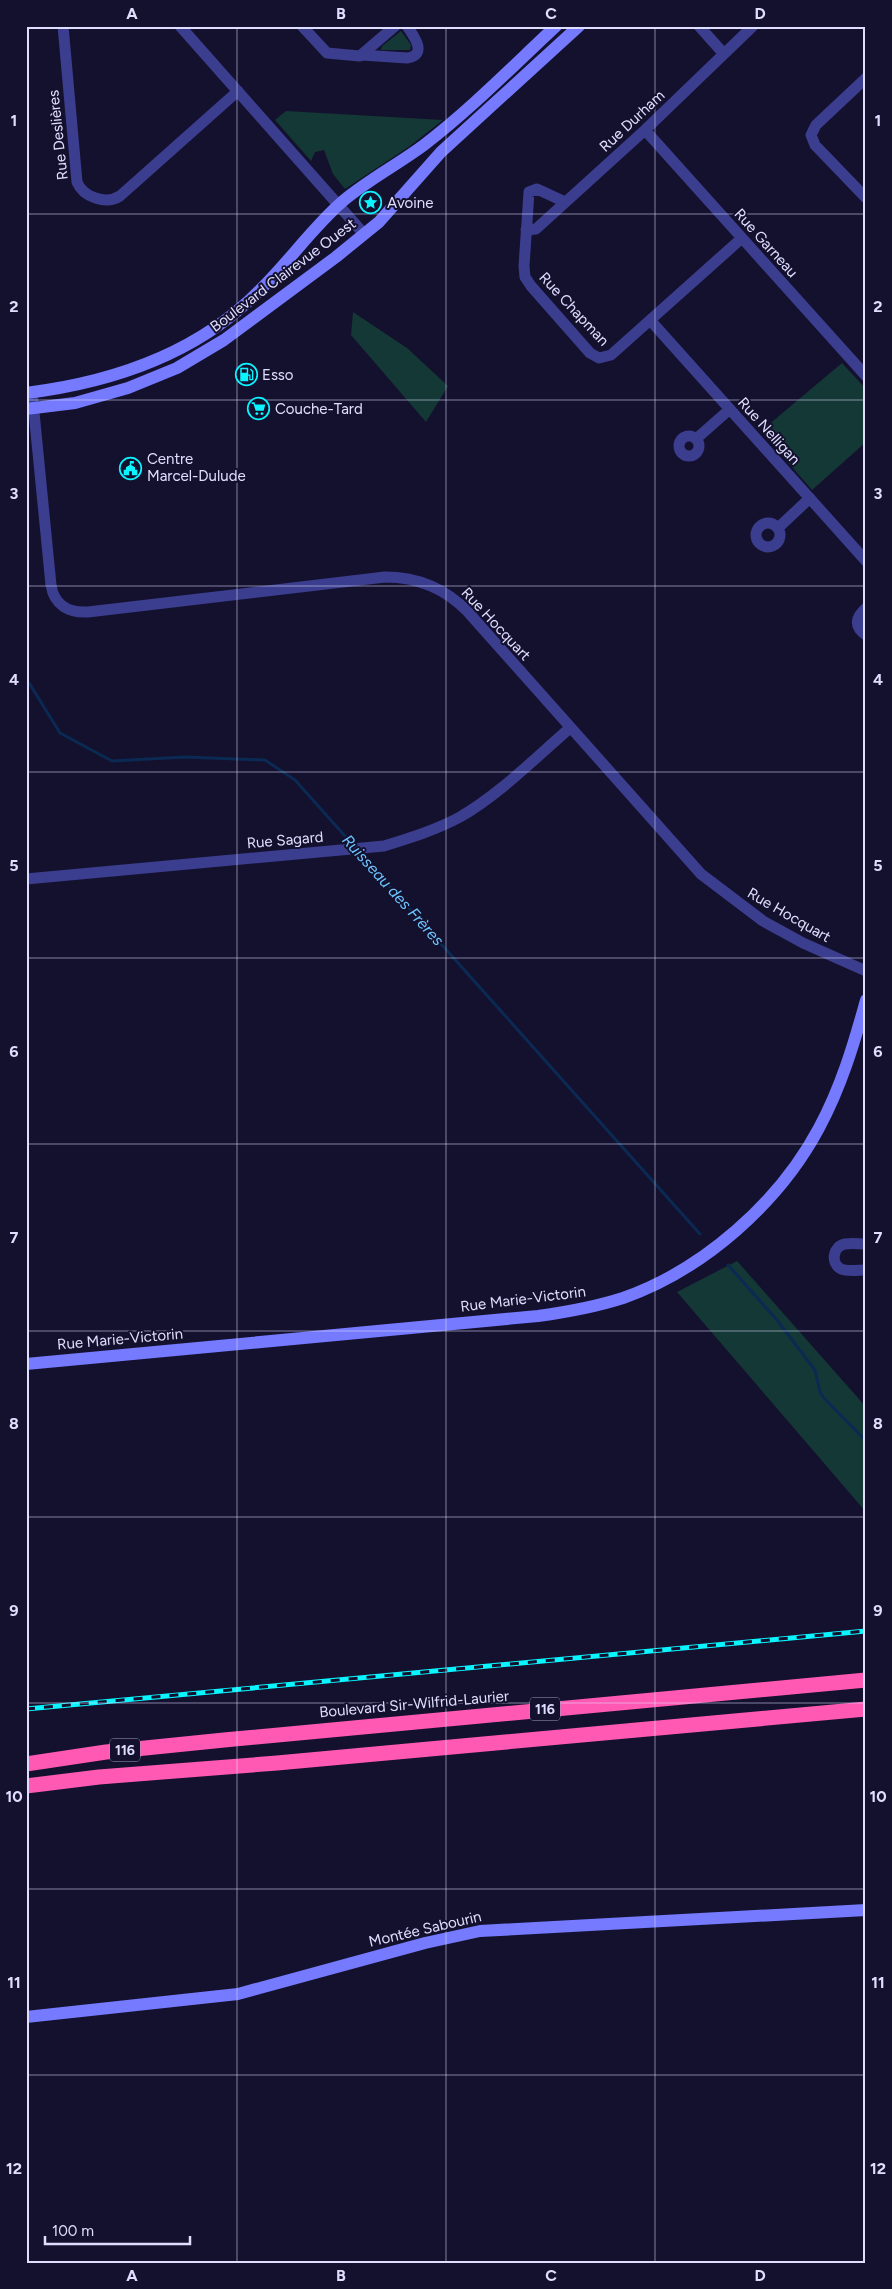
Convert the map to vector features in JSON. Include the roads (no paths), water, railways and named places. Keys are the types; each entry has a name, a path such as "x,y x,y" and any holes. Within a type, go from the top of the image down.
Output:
{"highway":[{"name":"Boulevard Sir-Wilfrid-Laurier","path":"26,1764 106,1752 215,1741 866,1680"},
{"name":"116","path":"26,1786 99,1777 277,1763 866,1709"}],"street":[{"name":"Rue Deslières","path":"63,26 77,182 81,190 99,198 112,200 120,196 238,91"},
{"path":"180,26 364,234"},
{"path":"302,26 327,53 407,58 414,56 419,46 408,26"},
{"path":"362,55 394,26"},
{"name":"Boulevard Clairevue Ouest","path":"29,393 76,386 124,373 167,356 196,340 228,318 256,295 307,235 338,205 368,181 435,136 556,26"},
{"path":"699,26 724,54"},
{"name":"Rue Durham","path":"526,230 536,228 565,202 645,130 753,26"},
{"name":"Boulevard Clairevue Ouest","path":"30,409 75,403 116,393 152,380 200,356 238,330 364,234 396,205 451,142 576,27"},
{"path":"866,78 816,125 811,135 815,145 866,198"},
{"name":"Rue Garneau","path":"645,130 866,376"},
{"name":"Rue Chapman","path":"565,202 538,189 531,190 528,195 524,270 527,280 594,356 601,359 609,357 742,238"},
{"name":"Rue Nelligan","path":"650,320 866,561"},
{"path":"196,340 200,356"},
{"name":"Rue Hocquart","path":"29,393 51,590 57,600 66,608 77,612 88,612 377,578 408,578 437,588 462,606 676,848 714,885 744,909 782,932 866,971"},
{"path":"696,439 730,409"},
{"path":"778,528 810,498"},
{"path":"866,608 859,615 856,622 859,629 866,634"},
{"name":"Rue Sagard","path":"26,879 384,846 422,835 460,817 489,797 570,728"},
{"name":"Rue Marie-Victorin","path":"26,1364 538,1316 580,1309 624,1297 672,1274 718,1244 757,1210 792,1170 819,1129 839,1084 866,1000"},
{"path":"866,1244 843,1244 837,1249 834,1257 836,1264 842,1269 866,1270"},
{"name":"Montée Sabourin","path":"26,2016 238,1994 425,1943 480,1931 866,1910"}],"waterway":[{"name":"Ruisseau des Frères","path":"26,678 60,733 112,761 185,757 265,760 295,780 353,845"},
{"name":"Ruisseau des Frères","path":"359,852 700,1234"},
{"name":"Ruisseau des Frères","path":"728,1265 777,1320 815,1370 820,1392 824,1398 866,1441"}],"railway":[{"path":"26,1709 866,1631"}],"place":[{"name":"Avoine","path":"371,203"},
{"name":"Esso","path":"246,375"},
{"name":"Couche-Tard","path":"259,409"},
{"name":"Centre Marcel-Dulude","path":"131,468"}]}
